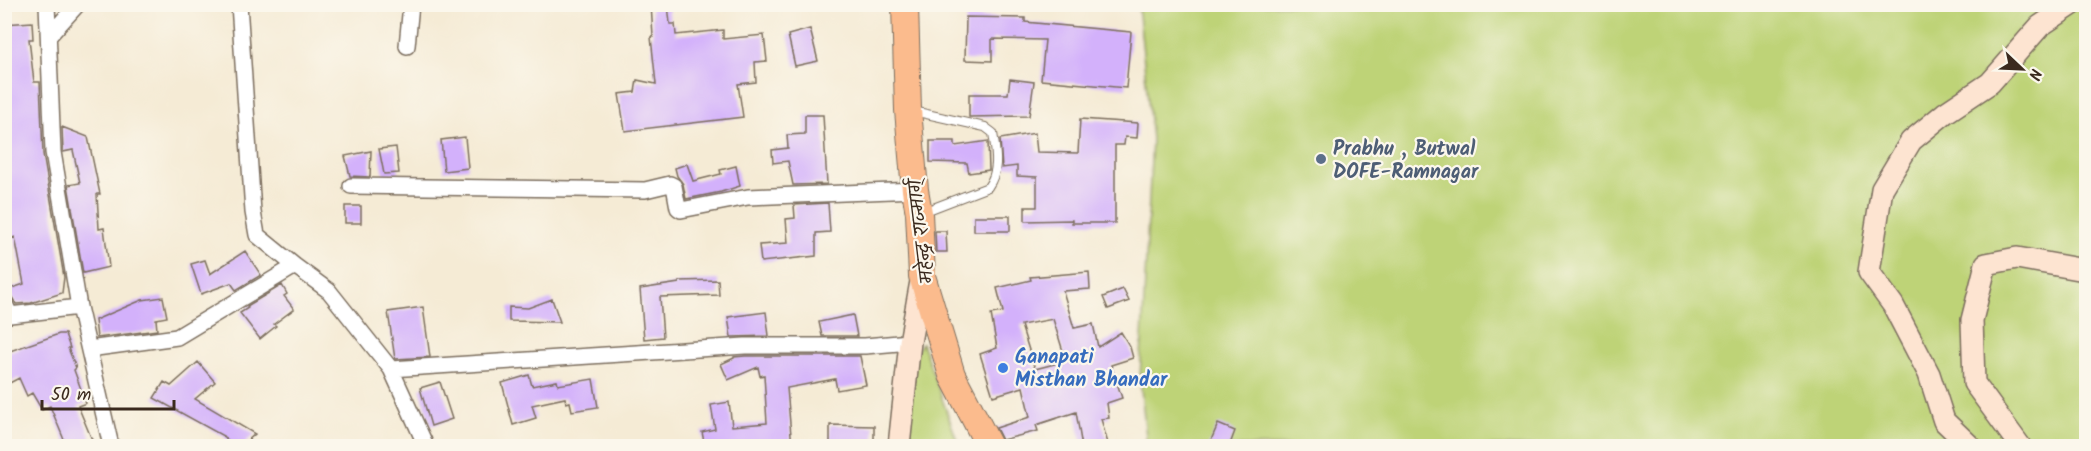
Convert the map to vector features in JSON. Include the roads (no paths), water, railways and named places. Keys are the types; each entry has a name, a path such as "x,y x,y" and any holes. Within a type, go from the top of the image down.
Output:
{"highway":[{"name":"महेन्द्र राज्मार्ग्","path":"905,4 908,110 922,276 952,375 990,447"}],"street":[{"path":"47,4 53,152 79,307 111,447"},
{"path":"49,36 78,4"},
{"path":"239,4 253,212 257,235 329,291 391,369 426,447"},
{"path":"407,46 411,4"},
{"path":"1970,447 1944,421 1929,374 1893,306 1869,272 1882,189 1911,141 1945,113 1990,82 2040,26 2073,4"},
{"path":"351,186 645,190 670,184 674,186 678,208 681,210 748,197 917,202"},
{"path":"2020,447 1974,383 1972,320 1986,264 2018,258 2086,269"},
{"path":"88,349 177,338 295,266"},
{"path":"899,447 910,342 922,276"},
{"path":"4,303 10,315 79,307"},
{"path":"391,369 746,346 865,346 910,342"}],"lane":[{"path":"908,110 985,127 993,133 997,167 988,187 917,202"}],"place":[{"name":"Prabhu , Butwal DOFE-Ramnagar","path":"1321,159"},
{"name":"Ganapati Misthan Bhandar","path":"1003,368"}]}
